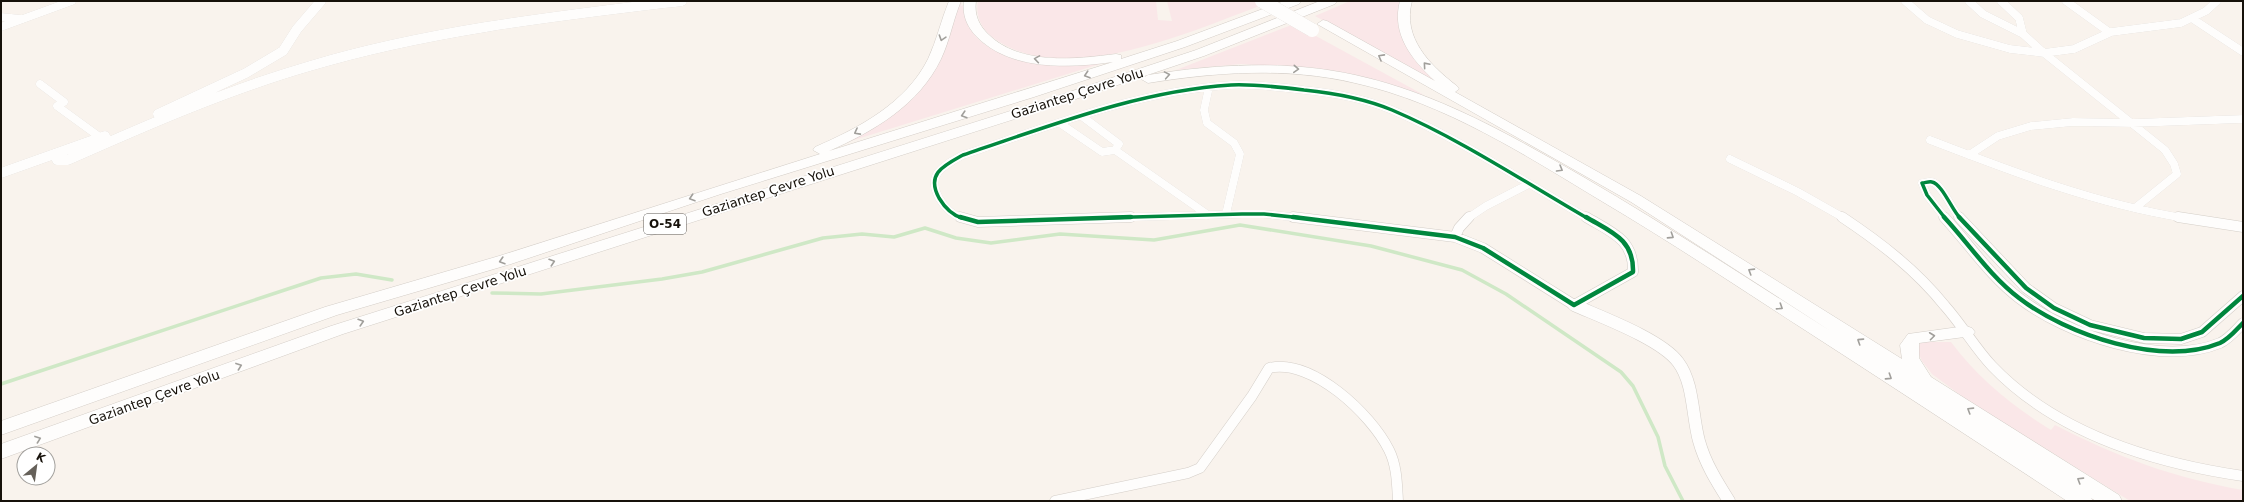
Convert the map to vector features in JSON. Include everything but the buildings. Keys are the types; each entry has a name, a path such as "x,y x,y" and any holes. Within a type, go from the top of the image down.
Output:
{"highway":[{"path":"716,191 750,174 830,146 867,127 892,109 916,87 928,71 934,60 955,1"},
{"path":"970,1 969,9 971,19 981,35 990,43 1014,54 1052,62 1072,62 1116,58 1239,24"},
{"path":"1262,1 1318,27 1532,146 1662,214 2112,501"},
{"path":"1280,1 1318,27"},
{"name":"Gaziantep Çevre Yolu","path":"1,428 331,311 505,260 716,191 1029,94 1239,24 1295,1"},
{"name":"Gaziantep Çevre Yolu","path":"1,452 337,330 1047,104 1200,53 1331,1"},
{"path":"1406,1 1403,15 1409,40 1417,54 1438,78 1463,98 1532,146 2083,501"},
{"path":"1047,104 1090,95 1140,80 1187,71 1236,67 1303,70 1353,78 1405,92 1532,146"},
{"path":"1924,381 1910,358 1908,345 1914,338 1966,332"}],"street":[{"path":"1,27 72,1"},
{"path":"1,173 101,138 189,101 246,73 283,51 297,28 321,1"},
{"path":"55,154 57,160 68,160 269,79 342,56 420,38 486,26 682,1"},
{"path":"1905,1 1927,20 1958,34 2010,49 2044,53 2074,49 2109,32 2176,24 2193,19 2211,8 2217,1"},
{"path":"1969,1 1988,17 2023,34 2044,53 2165,150 2174,164 2177,174 2135,208"},
{"path":"2001,1 2020,16 2023,23 2023,34"},
{"path":"2066,1 2109,32"},
{"path":"1,17 22,19"},
{"path":"2193,19 2243,52"},
{"path":"40,84 64,102 57,106 101,138"},
{"path":"1574,305 1633,272 1632,252 1628,244 1616,235 1432,128 1372,102 1342,94 1307,89 1250,85 1209,86 1153,96 963,155 951,162 934,178 934,188 944,207 951,215 978,222 1226,214 1284,216 1455,237 1483,248 1574,305 1661,348 1678,361 1684,376 1700,443 1719,486 1729,501"},
{"path":"1209,86 1204,112 1206,121 1235,144 1240,154 1226,214"},
{"path":"1084,117 1119,144 1115,150"},
{"path":"1969,155 1998,136 2031,126 2073,122 2133,123 2243,118"},
{"path":"1061,124 1102,152 1115,150 1208,215"},
{"path":"1930,140 2052,186 2135,208 2186,219 2243,227"},
{"path":"1730,159 1811,198 1861,229 1904,263 1926,284 1995,369 2013,385 2036,401 2074,424 2125,447 2156,458 2201,470 2243,476"},
{"path":"2243,296 2202,332 2181,339 2144,338 2090,325 2054,308 2026,288 1953,211 1940,187 1928,182 1922,183 1932,203 2010,290 2039,311 2077,330 2105,340 2135,347 2163,350 2190,350 2222,342 2243,323"},
{"path":"1455,237 1460,224 1469,216 1529,184"},
{"path":"1055,501 1188,474 1200,468 1252,396 1269,368 1274,366 1288,367 1330,386 1356,407 1389,450 1396,472 1398,501"}],"shaded area":[{"path":"960,1 962,1 961,6 966,4 972,31 982,43 997,51 1032,60 1103,63 841,144 914,94"},
{"path":"978,1 1156,1 1158,20 1172,21 1167,1 1255,1 1262,5 1201,28 1128,50 1092,57 1056,58 1024,53 995,39 986,32 980,23 977,7"},
{"path":"1350,1 1401,1 1398,11 1399,23 1440,85 1315,16"},
{"path":"1294,24 1424,95 1363,77 1316,68 1241,64 1176,70"},
{"path":"1921,342 1951,342 1973,368 1996,390 2009,401 2051,430 2055,425 2101,447 2146,465 2193,479 2243,490 2243,501 2130,501 1967,400 1932,374 1922,361 1917,350"}],"waterway":[{"path":"492,293 541,294 662,279 702,272 823,238 862,234 894,237 925,228 956,238 991,243 1060,234 1154,240 1240,225 1371,246 1462,270 1506,294 1621,372 1633,386 1658,437 1665,466 1683,501"},
{"path":"1,384 321,278 356,274 392,280"}],"cycle path":[{"path":"1232,85 1273,86 1343,94 1390,109 1432,128 1616,235 1625,243 1632,255 1633,272 1574,305 1483,248 1455,237 1264,214 978,222 964,219 953,214 940,201 934,188 933,181 939,171 963,155 1062,122 1129,102 1197,89 1232,85"},
{"path":"2243,296 2202,332 2181,339 2144,338 2090,325 2054,308 2026,288 1953,211 1940,187 1932,182 1922,183 1923,189 1937,209 2003,283 2019,298 2062,323 2088,334 2116,343 2144,349 2172,351 2197,350 2220,343 2229,337 2243,323"}]}
